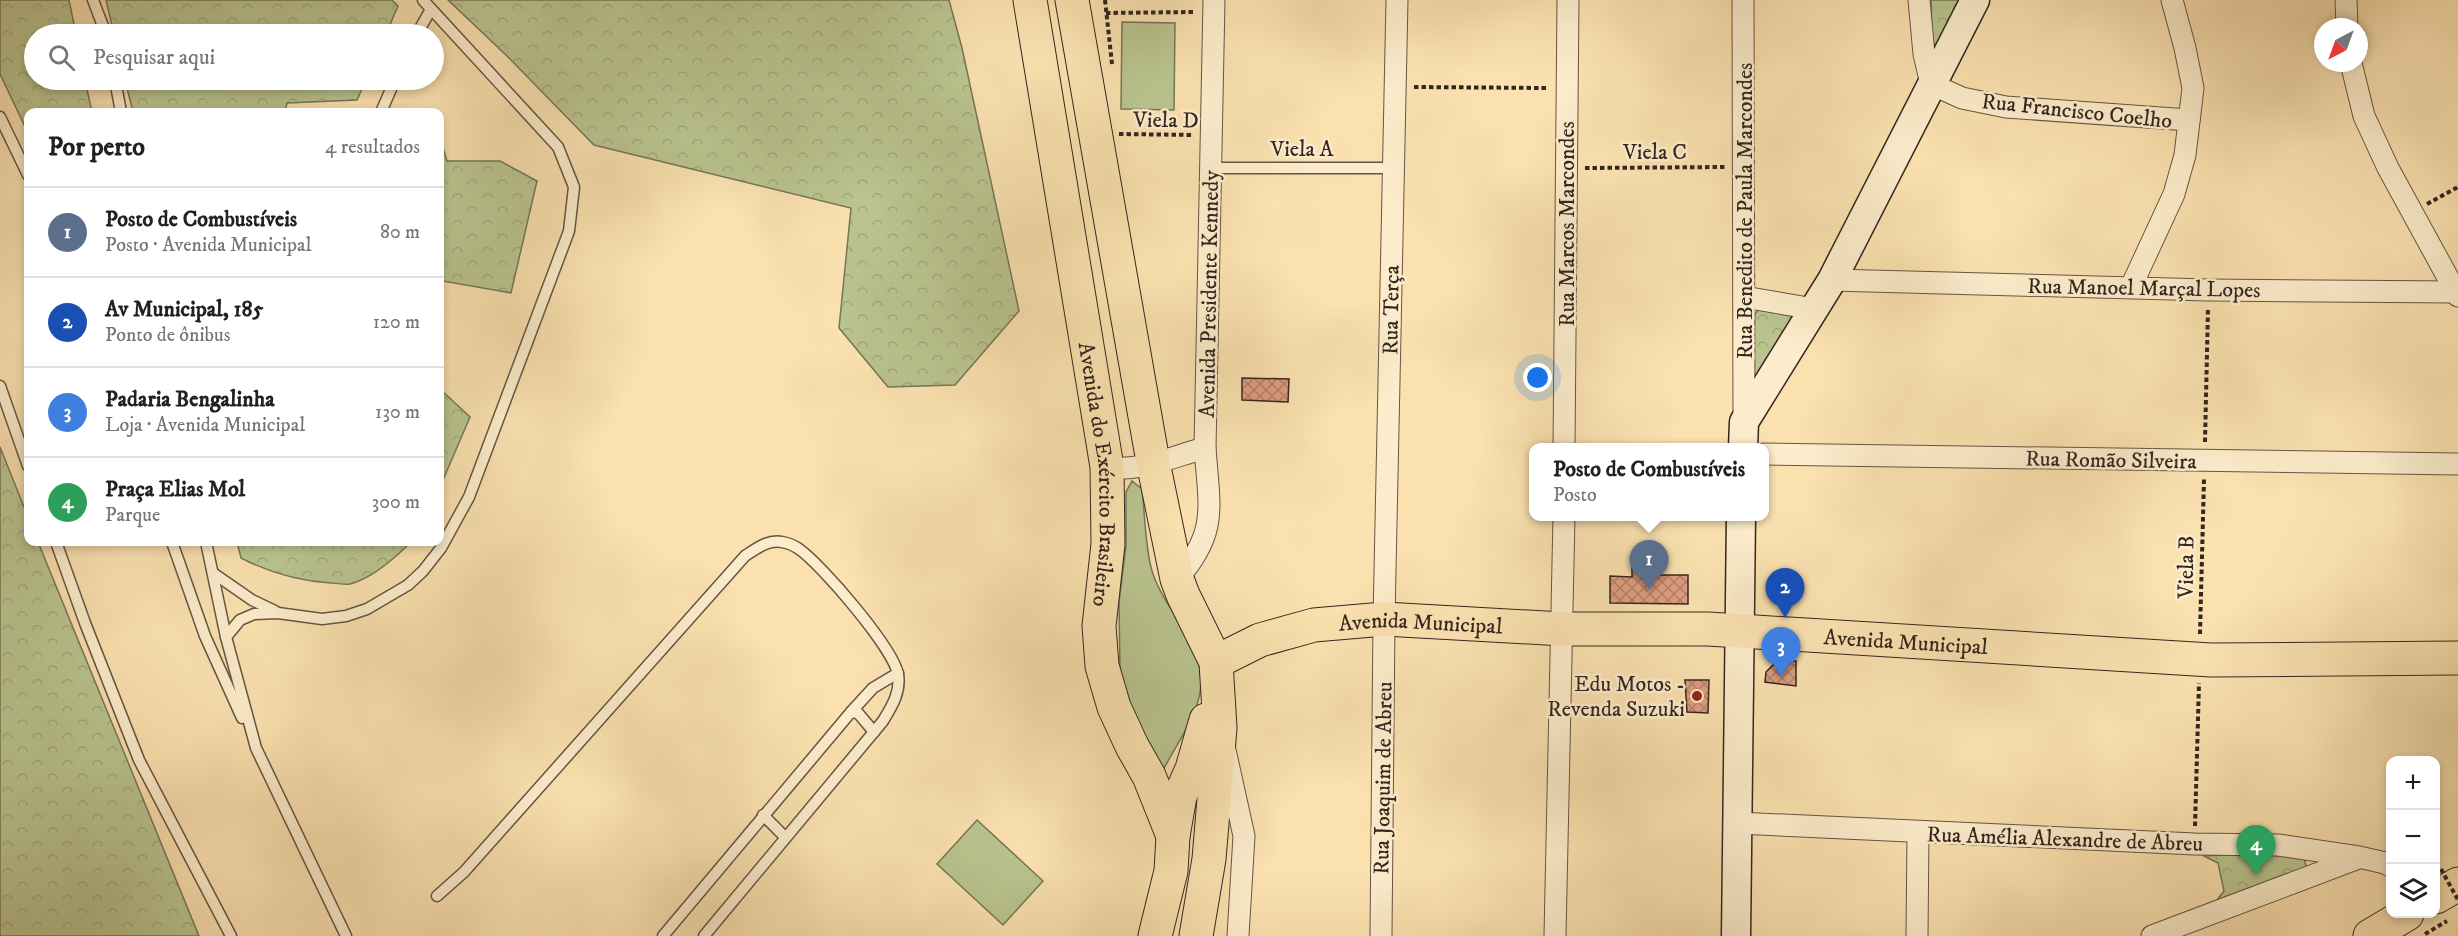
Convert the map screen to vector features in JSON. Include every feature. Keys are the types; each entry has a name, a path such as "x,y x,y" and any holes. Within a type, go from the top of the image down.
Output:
{"main road":[{"name":"Avenida do Exército Brasileiro","path":"1030,0 1107,467 1108,544 1099,626 1102,666 1114,707 1149,776 1173,836 1171,871 1155,936"},
{"name":"Avenida do Exército Brasileiro","path":"1072,0 1153,462 1177,579 1216,662 1220,728 1209,859 1196,936"},
{"path":"1743,435 1832,280 1975,0"},
{"path":"1736,936 1737,678 1740,632 1741,521"},
{"name":"Avenida Municipal","path":"1216,662 1260,640 1314,625 1384,619 1563,629 1708,629 2199,660 2458,658"},
{"path":"1173,836 1180,796 1203,733 1216,662"},
{"path":"2370,936 2400,918"}],"street":[{"name":"Rua Terça","path":"1384,619 1397,0"},
{"name":"Rua Marcos Marcondes","path":"1564,443 1568,0"},
{"name":"Rua Benedito de Paula Marcondes","path":"1743,0 1743,435"},
{"path":"1919,0 1924,54 1931,84"},
{"path":"2131,287 2174,194 2185,155 2193,88 2172,0"},
{"path":"2346,0 2347,18"},
{"name":"Avenida Presidente Kennedy","path":"1177,579 1193,560 1204,539 1210,518 1205,448 1214,6"},
{"path":"2353,72 2364,116 2388,168 2457,294"},
{"name":"Rua Francisco Coelho","path":"1931,84 1962,98 2006,107 2189,120"},
{"name":"Rua Manoel Marçal Lopes","path":"1832,280 2457,294"},
{"path":"1744,297 1814,309"},
{"path":"1107,467 1122,470 1136,468 1205,448"},
{"name":"Rua Romão Silveira","path":"1769,454 2458,464"},
{"path":"1555,936 1564,521"},
{"name":"Rua Joaquim de Abreu","path":"1381,936 1384,619"},
{"path":"1220,728 1244,836 1238,936"},
{"name":"Rua Amélia Alexandre de Abreu","path":"1737,823 2195,844 2278,845 2360,857 2387,864"},
{"path":"1917,936 1918,832"},
{"path":"2302,849 2310,854 2313,862 2314,872 2305,878"},
{"path":"2152,936 2360,857"}],"lane":[{"path":"93,0 102,24"},
{"path":"423,0 444,24"},
{"path":"422,24 430,9"},
{"path":"444,24 558,147 574,187 569,231 469,496 444,543"},
{"path":"117,90 120,108"},
{"path":"383,108 391,90"},
{"path":"0,117 24,167"},
{"name":"Viela A","path":"1211,168 1393,168"},
{"path":"0,386 24,455"},
{"path":"437,896 464,872 745,556 769,542 781,542 798,548 868,624 885,646 898,673 899,687 895,700 874,732 704,936"},
{"path":"57,546 139,760 231,936"},
{"path":"173,546 205,636 346,936"},
{"path":"207,546 226,637 256,748"},
{"path":"226,637 240,620 249,615 278,613 322,619 346,616 368,609 408,585 423,571 443,546"},
{"path":"213,573 252,600 278,613"},
{"path":"663,936 851,712 873,688 898,673"},
{"path":"851,712 858,713 874,732"},
{"path":"763,815 785,837"}],"path":[{"path":"1106,13 1214,6"},
{"path":"1395,87 1567,88"},
{"name":"Viela D","path":"1119,135 1211,136"},
{"name":"Viela C","path":"1566,168 1744,167"},
{"path":"2413,212 2458,187"},
{"name":"Viela B","path":"2195,844 2208,290"},
{"path":"2421,936 2446,893 2458,900"}],"green space":[{"path":"0,0 69,0 74,24 24,24 24,90 87,90 91,108 24,108 24,125 0,74"},
{"path":"106,0 392,0 398,6 390,24 112,24"},
{"path":"448,0 949,0 962,48 1019,311 955,385 888,387 839,328 851,208 594,145 507,56"},
{"path":"1931,0 1964,0 1939,43 1935,45 1932,40"},
{"path":"1122,22 1175,23 1174,110 1121,109"},
{"path":"128,90 362,90 357,100 287,103 286,108 132,108"},
{"path":"444,151 447,161 500,161 537,181 511,293 444,281"},
{"path":"1761,306 1787,309 1793,320 1759,383 1751,379 1755,314"},
{"path":"444,393 470,417 444,478"},
{"path":"0,447 24,507 24,546 40,546 199,936 0,936"},
{"path":"1132,481 1142,489 1152,571 1194,648 1200,667 1201,685 1198,701 1184,733 1163,770 1134,725 1120,672 1119,602 1126,546 1126,492"},
{"path":"238,546 407,546 375,572 350,584 296,578 263,568 241,558"},
{"path":"977,820 1043,881 1003,925 937,864"},
{"path":"2266,852 2303,854 2307,870 2214,904 2224,891 2218,863 2204,856"}],"building":[{"path":"1242,378 1289,379 1288,402 1242,400"},
{"path":"1632,554 1652,554 1652,575 1688,575 1688,604 1610,603 1610,576 1632,577"},
{"path":"1796,661 1796,686 1765,682 1766,672 1775,663"},
{"name":"Edu Motos - Revenda Suzuki","path":"1685,680 1709,680 1708,713 1687,712"}],"place":[{"name":"Posto de Combustíveis","path":"1649,590"},
{"name":"Av Municipal, 185","path":"1785,618"},
{"name":"Padaria Bengalinha","path":"1781,677"},
{"name":"Edu Motos - Revenda Suzuki","path":"1697,696"},
{"name":"Praça Elias Mol","path":"2256,875"}]}
